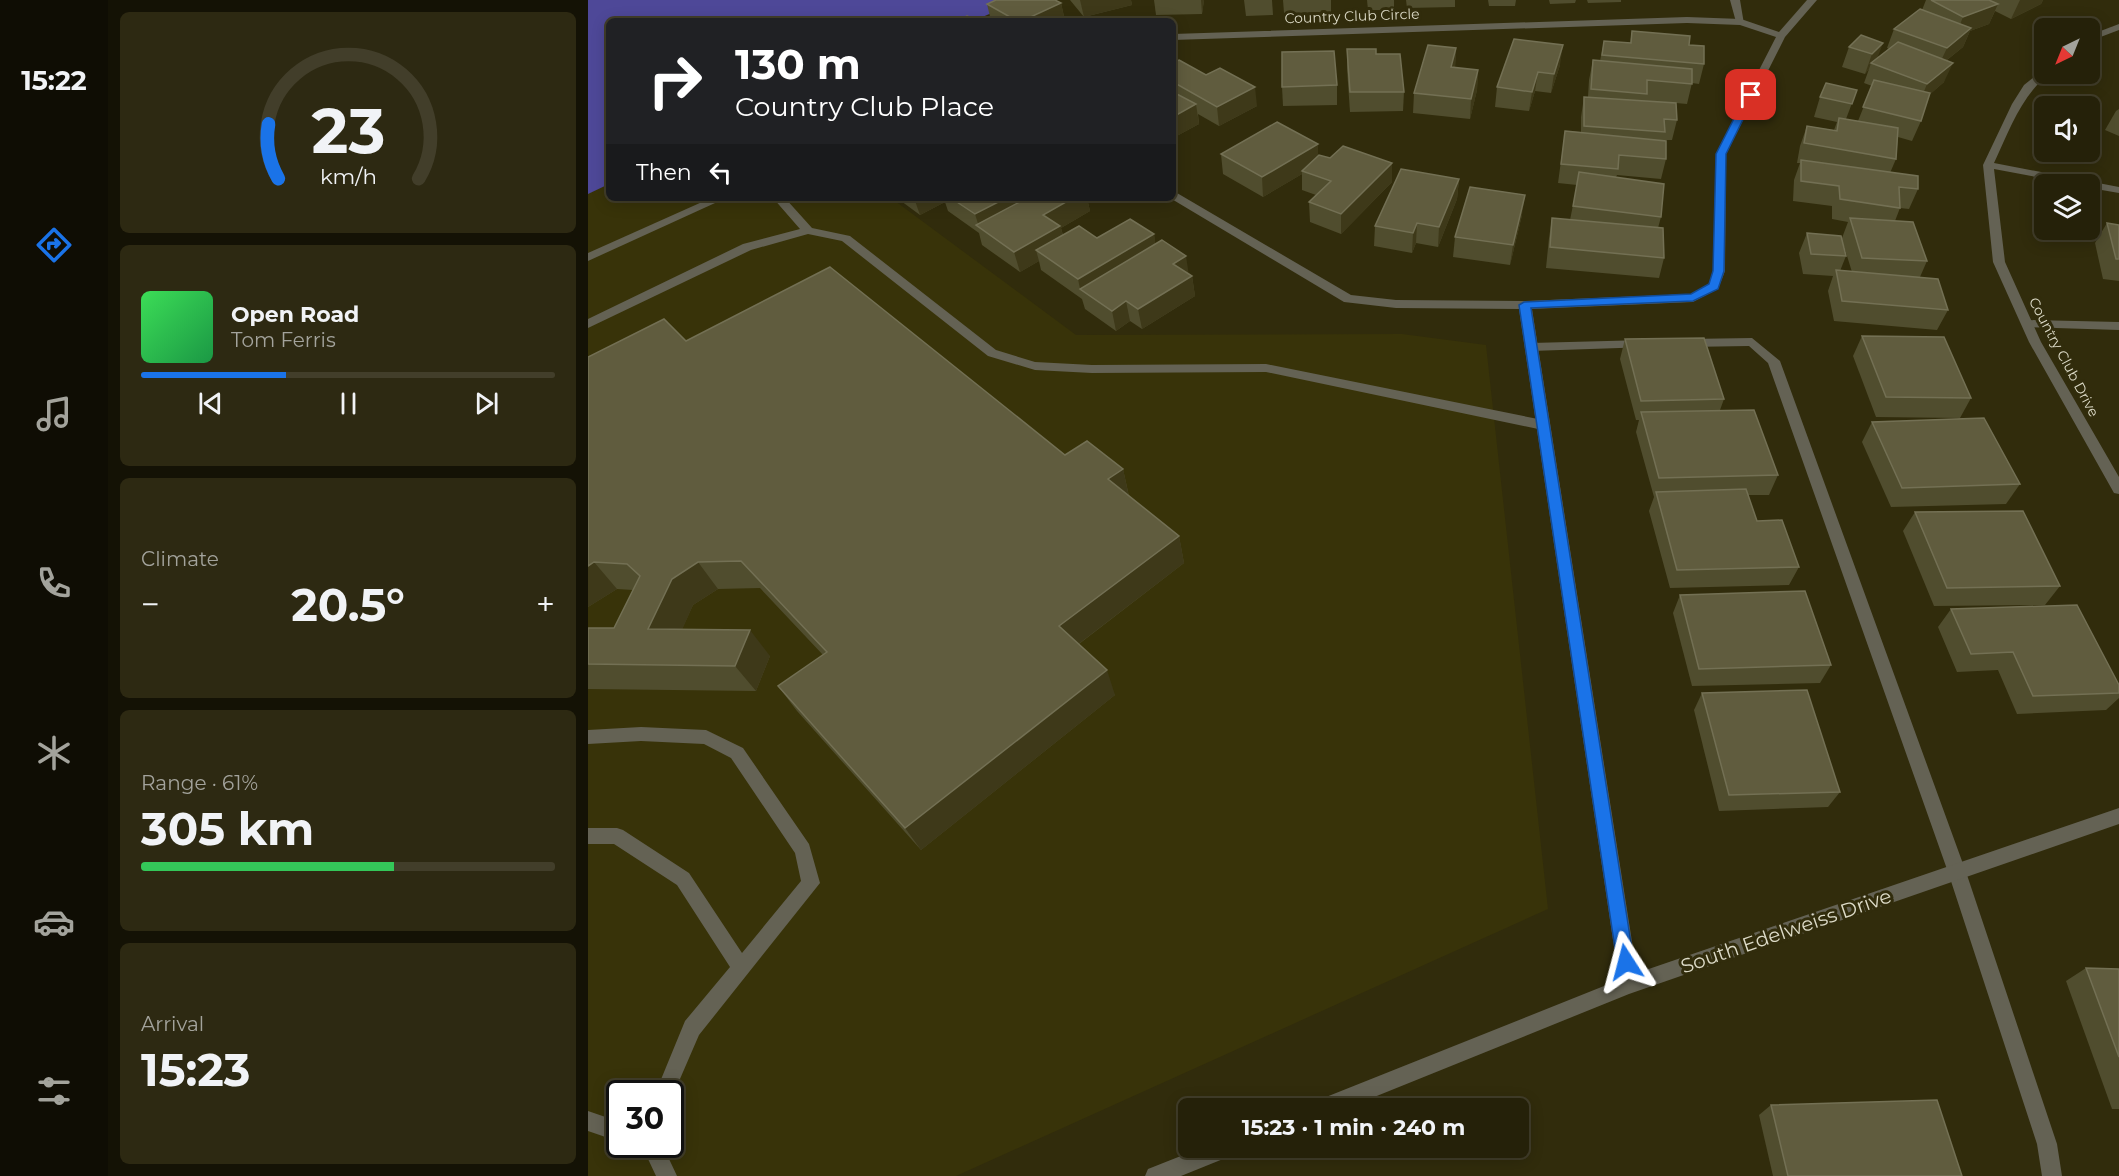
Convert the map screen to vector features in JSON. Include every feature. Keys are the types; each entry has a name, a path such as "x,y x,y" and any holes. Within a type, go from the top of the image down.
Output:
{"street":[{"path":"1735,0 1741,22"},
{"path":"1176,197 1348,299 1396,304 1524,305 1693,298 1714,286 1719,271 1721,154 1781,36 1812,0"},
{"name":"Country Club Circle","path":"1176,36 1687,20 1741,22 1781,36"},
{"path":"2100,34 2119,27"},
{"path":"2034,81 2017,104 1988,165 2034,174"},
{"name":"Country Club Drive","path":"1988,165 1999,262 2027,324 2119,489"},
{"path":"2100,187 2119,190"},
{"path":"588,257 713,201"},
{"path":"783,201 808,231"},
{"path":"588,324 747,247 808,231 846,238 992,353 1035,366 1092,369 1266,368 1543,425"},
{"path":"1524,305 1629,985"},
{"path":"2027,324 2119,326"},
{"path":"1531,347 1752,342 1774,361 1957,872 2047,1144 2052,1176"},
{"path":"588,737 641,734 706,737 737,753 803,850 811,883 692,1028 671,1080"},
{"name":"South Edelweiss Drive","path":"1348,1098 1629,985 2119,816"},
{"path":"588,836 617,836 683,879 741,968"},
{"path":"588,1121 606,1127"},
{"path":"658,1158 667,1176"},
{"path":"1155,1176 1201,1158"}],"shaded area":[{"path":"588,0 1022,0 980,18 606,18 606,185 588,194"},
{"path":"606,178 606,201 895,201 1076,335 1402,334 1486,345 1548,909 956,1176 588,1176 588,186"}],"building":[{"path":"996,0 1055,0 1061,3 1028,18 1012,18 987,4"},
{"path":"1931,0 1989,0 1998,4 1963,17"},
{"path":"1920,9 1971,28 1947,48 1894,29"},
{"path":"1632,31 1690,36 1689,45 1704,46 1704,64 1602,55 1604,41 1631,43"},
{"path":"1861,35 1883,43 1872,54 1849,47"},
{"path":"1514,39 1563,45 1554,74 1538,72 1532,92 1497,87"},
{"path":"1898,42 1953,63 1927,84 1871,63"},
{"path":"1428,45 1456,48 1451,67 1478,70 1471,99 1414,93"},
{"path":"1347,49 1376,49 1376,54 1400,54 1404,92 1350,92"},
{"path":"1334,51 1337,85 1282,87 1282,52"},
{"path":"1179,60 1206,75 1220,68 1255,87 1217,107 1176,84 1176,62"},
{"path":"1593,60 1692,69 1692,84 1647,80 1647,94 1591,89"},
{"path":"1874,80 1930,93 1921,121 1863,107"},
{"path":"1826,83 1857,90 1852,104 1820,97"},
{"path":"1176,94 1196,104 1176,115"},
{"path":"1584,97 1676,103 1677,120 1664,119 1665,132 1584,126"},
{"path":"1839,118 1898,128 1896,159 1804,143 1807,126 1837,131"},
{"path":"1277,122 1318,144 1262,177 1221,154"},
{"path":"1565,131 1666,141 1666,159 1619,155 1618,169 1561,164"},
{"path":"1343,146 1392,163 1341,214 1309,202 1331,181 1302,171 1319,155 1330,158"},
{"path":"1801,160 1918,176 1918,189 1899,187 1900,208 1840,199 1839,186 1801,181"},
{"path":"1401,169 1459,179 1439,227 1417,223 1413,233 1375,226"},
{"path":"1579,172 1664,184 1661,217 1573,206"},
{"path":"1470,187 1525,195 1513,245 1455,237"},
{"path":"956,201 1000,201 975,214"},
{"path":"1021,201 1068,201 1043,215 1060,226 1014,252 976,225"},
{"path":"1552,218 1663,228 1664,258 1550,247"},
{"path":"1850,218 1913,222 1927,261 1862,258"},
{"path":"1130,219 1154,234 1078,279 1036,250 1079,226 1097,238"},
{"path":"2107,223 2119,225 2119,259 2116,259"},
{"path":"1807,233 1841,236 1846,256 1811,254"},
{"path":"1162,240 1186,256 1173,264 1192,276 1138,309 1126,301 1112,311 1080,289"},
{"path":"830,267 1065,455 1087,441 1123,469 1108,479 1179,536 1059,626 1107,670 905,828 778,686 827,652 741,561 698,562 672,579 648,629 750,630 735,666 588,664 588,628 614,628 640,576 627,564 594,562 588,566 588,357 664,319 686,341"},
{"path":"1836,270 1938,279 1948,310 1842,301"},
{"path":"1862,336 1944,337 1971,398 1886,397"},
{"path":"1704,338 1724,399 1641,401 1625,339"},
{"path":"1754,410 1778,475 1659,478 1641,412"},
{"path":"1984,418 2020,484 1902,488 1872,422"},
{"path":"1746,489 1757,521 1782,520 1799,567 1677,570 1656,492"},
{"path":"2023,511 2060,586 1947,588 1915,512"},
{"path":"1805,591 1831,665 1699,669 1680,595"},
{"path":"2077,605 2119,685 2119,693 2033,696 2013,652 1971,654 1951,609"},
{"path":"1807,690 1840,792 1729,795 1702,693"},
{"path":"2086,968 2119,969 2119,1057"},
{"path":"1937,1100 1962,1176 1788,1176 1771,1105"}],"route":[{"path":"1626,962 1524,305 1693,298 1714,286 1719,271 1721,154 1751,95"}]}
